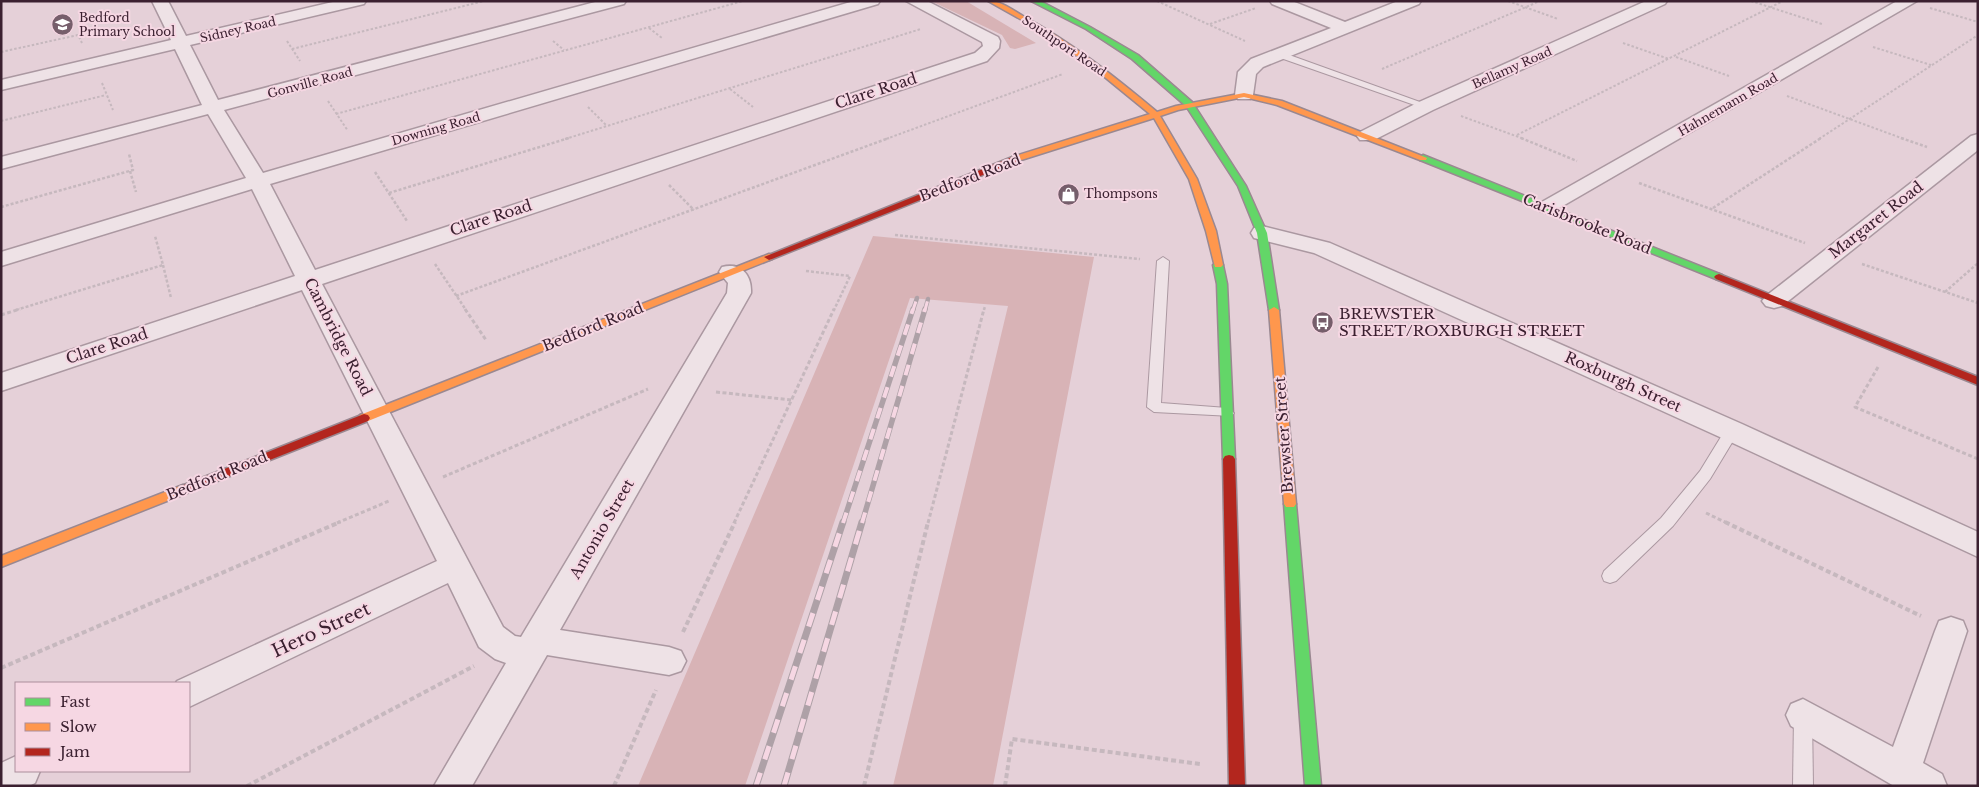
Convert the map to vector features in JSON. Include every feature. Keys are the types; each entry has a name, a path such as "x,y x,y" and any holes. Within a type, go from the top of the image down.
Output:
{"main road":[{"name":"Southport Road","path":"991,1 1032,24 1093,63 1156,115"},
{"name":"Southport Road","path":"1034,1 1088,28 1135,56 1189,104"},
{"name":"Carisbrooke Road","path":"1189,104 1244,95 1279,103 1547,207 1774,301 1978,381"},
{"name":"Bedford Road","path":"1,562 1014,160 1189,104"},
{"name":"Brewster Street","path":"1189,104 1242,186 1262,233 1276,334 1305,709 1313,786"},
{"path":"1156,115 1193,179 1211,231 1222,284 1237,786"}],"street":[{"name":"Cambridge Road","path":"160,1 214,108 258,181 377,412 453,567 491,637 526,647"},
{"name":"Sidney Road","path":"1,85 358,1"},
{"name":"Gonville Road","path":"1,163 618,1"},
{"name":"Downing Road","path":"1,259 149,213 872,1"},
{"name":"Clare Road","path":"1,382 982,57 992,48 992,41 988,38 914,1"},
{"path":"1244,95 1247,72 1257,63 1413,1"},
{"name":"Bellamy Road","path":"1367,136 1426,106 1659,1"},
{"name":"Hahnemann Road","path":"1547,207 1909,2"},
{"path":"1271,3 1345,28"},
{"name":"Margaret Road","path":"1774,301 1978,140"},
{"name":"Roxburgh Street","path":"1262,233 1322,248 1732,431 1978,545"},
{"name":"Antonio Street","path":"452,786 526,647 739,293 740,281 730,272"},
{"name":"Hero Street","path":"190,692 453,567"},
{"path":"1803,715 1916,779 1951,630"},
{"path":"526,647 670,661"},
{"path":"1,781 20,772"}],"lane":[{"path":"1277,54 1426,106"},
{"path":"1163,261 1154,407 1227,413"},
{"path":"1610,576 1667,522 1705,475 1732,431"},
{"path":"1803,715 1803,786"}],"path":[{"path":"292,49 484,1"},
{"path":"336,114 743,1"},
{"path":"1157,1 1277,54"},
{"path":"1508,1 1670,59"},
{"path":"1354,81 1540,1"},
{"path":"1751,1 1932,66"},
{"path":"1517,136 1783,1"},
{"path":"1909,2 1978,22"},
{"path":"1210,25 1271,3"},
{"path":"274,21 502,363"},
{"path":"389,193 925,28"},
{"path":"1,52 78,35 92,64"},
{"path":"1712,208 1978,35"},
{"path":"1676,56 1956,157"},
{"path":"456,296 1093,63"},
{"path":"1,121 106,95"},
{"path":"1426,106 1517,136 1609,172 1834,254 1978,303"},
{"path":"149,213 164,265 176,323"},
{"path":"859,221 892,234 1163,261"},
{"path":"1945,292 1978,264"},
{"path":"1,315 164,265"},
{"path":"614,786 670,661 850,276 804,271"},
{"path":"864,786 932,508 985,306"},
{"path":"1891,347 1855,407 1978,459"},
{"path":"1683,502 1951,630"},
{"path":"247,786 526,647"},
{"path":"1005,786 1012,739 1237,768"}],"shaded area":[{"path":"931,1 966,1 1036,43 1015,49 1010,48 1002,35"},
{"path":"873,236 1094,257 993,786 893,786 1008,306 910,298 745,786 638,786"}],"railway":[{"path":"913,310 917,298"},
{"path":"925,310 928,299"},
{"path":"843,523 913,309"},
{"path":"862,523 925,309"},
{"path":"756,786 843,522"},
{"path":"784,786 862,522"}],"traffic: fast":[{"path":"1034,1 1088,28 1135,57 1189,104 1242,186 1262,233 1274,310"},
{"path":"1423,158 1719,277"},
{"path":"1218,265 1222,284 1229,459"},
{"path":"1290,504 1313,786"}],"traffic: slow":[{"path":"991,1 1033,24 1093,63 1156,115 1193,179 1211,231 1218,265"},
{"path":"1015,159 1176,108 1244,95 1279,103 1423,158"},
{"path":"364,418 769,257"},
{"path":"1274,310 1290,504"},
{"path":"1,562 183,490"}],"traffic: jam":[{"path":"769,257 1015,159"},
{"path":"1719,277 1978,381"},
{"path":"183,490 364,418"},
{"path":"1229,459 1237,786"}],"place":[{"name":"Bedford Primary School","path":"63,25"},
{"name":"Thompsons","path":"1068,194"},
{"name":"BREWSTER STREET/ROXBURGH STREET","path":"1323,323"}]}
